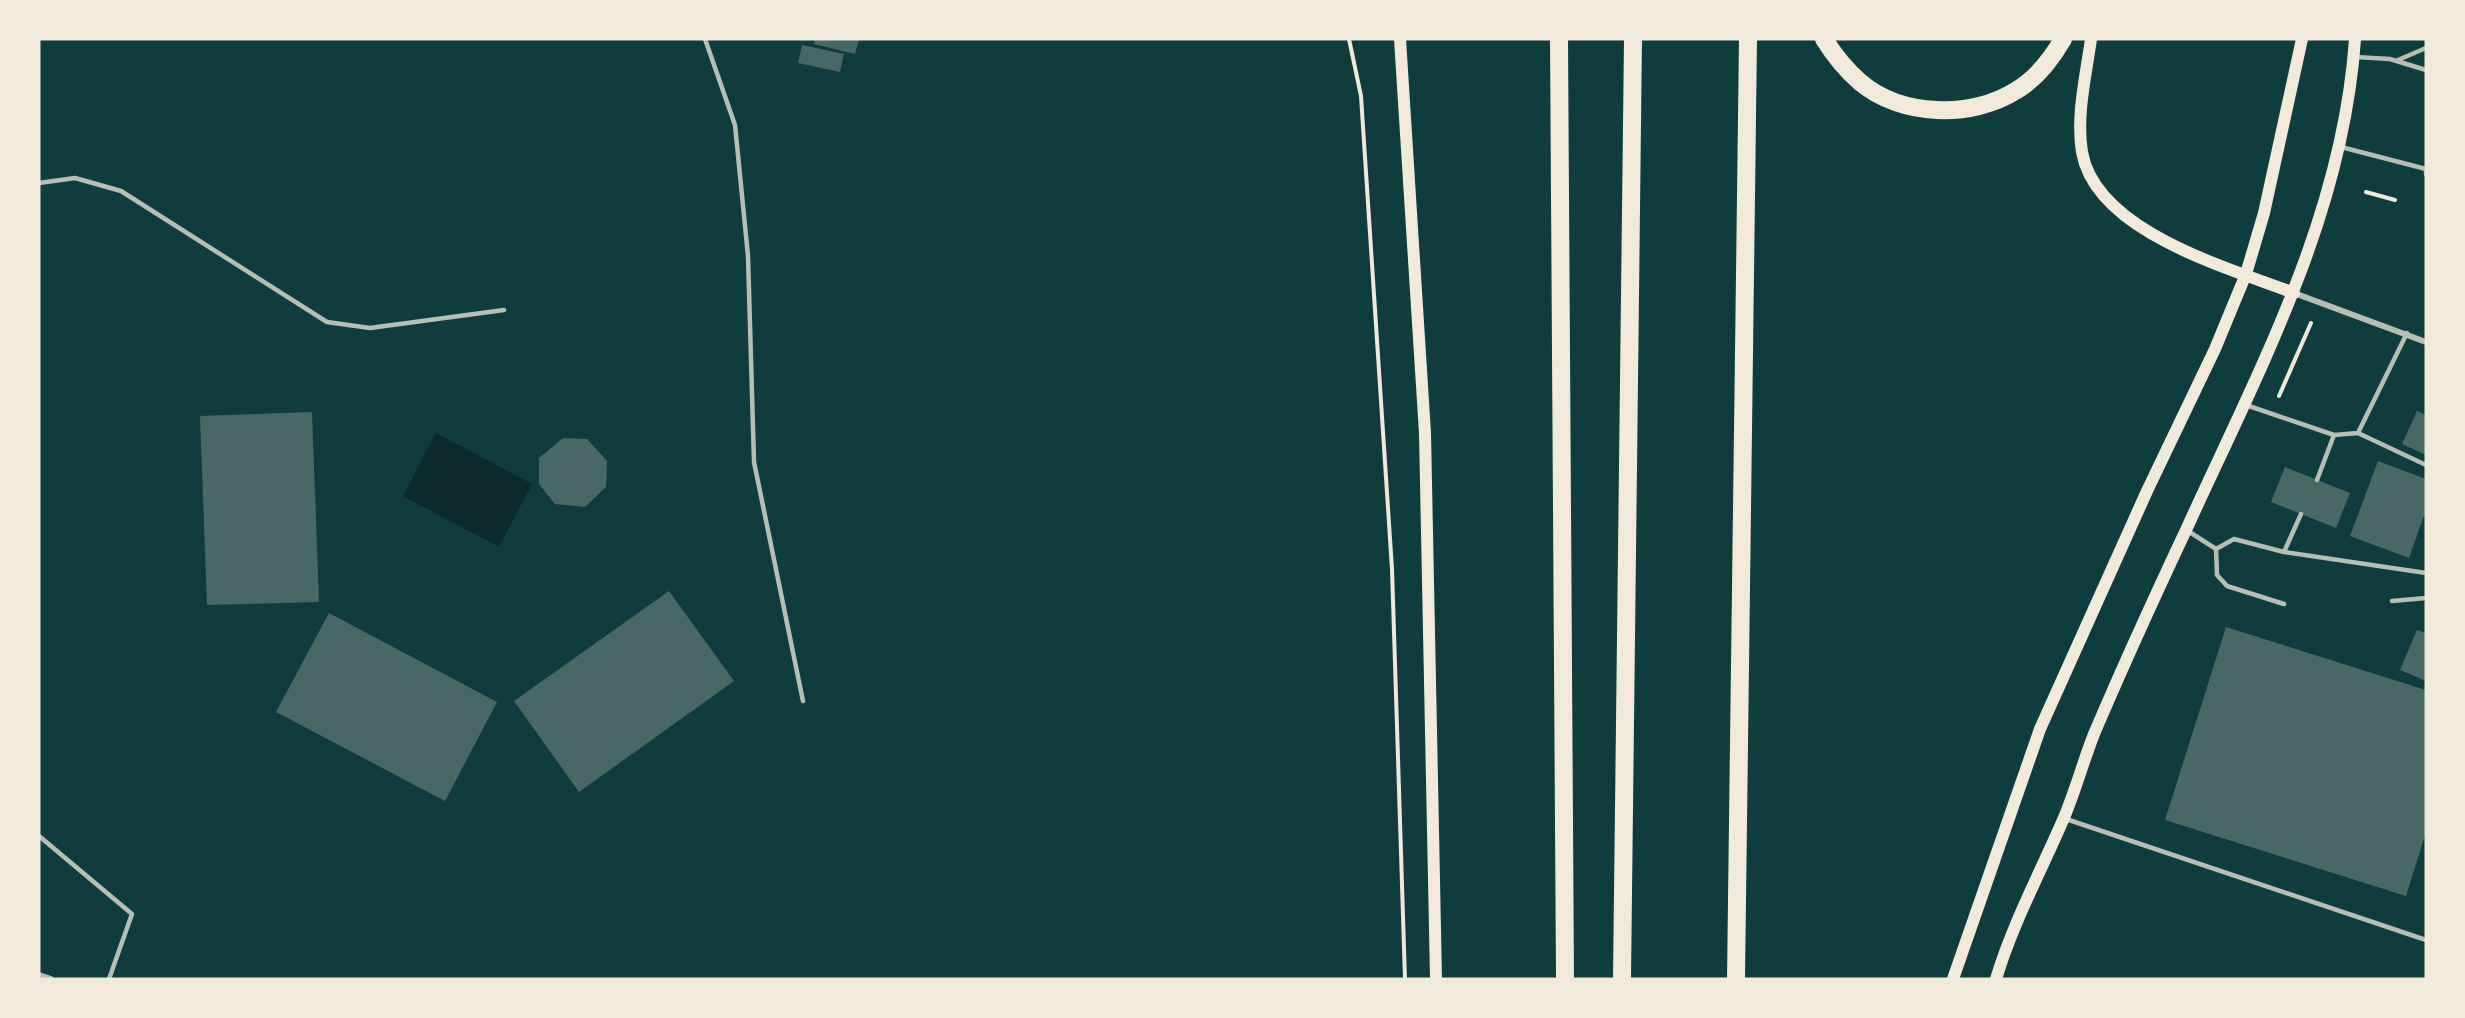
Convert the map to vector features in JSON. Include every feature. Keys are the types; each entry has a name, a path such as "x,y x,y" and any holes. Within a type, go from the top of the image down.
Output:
{"highway":[{"path":"1559,39 1565,979"},
{"path":"1623,979 1633,39"},
{"path":"1736,979 1748,39"},
{"path":"1824,39 1837,60 1861,83 1891,99 1917,108 1944,110 1973,108 2018,90 2039,72 2063,39"}],"main road":[{"path":"1400,39 1425,433 1436,979"},
{"path":"2091,39 2081,118 2081,142 2086,168 2096,185 2114,206 2140,226 2177,247 2294,293"},
{"path":"1953,979 2040,729 2147,491 2215,349 2246,274 2264,213 2302,39"},
{"path":"1996,979 2008,939 2064,818 2094,736 2186,529 2246,405 2294,293 2341,147 2355,39"}],"street":[{"path":"2294,293 2407,333 2426,342"},
{"path":"39,975 51,979"}],"lane":[{"path":"705,39 735,125 748,256 754,462 803,701"},
{"path":"2398,61 2426,48"},
{"path":"2354,57 2398,61 2426,70"},
{"path":"2341,147 2426,168 2426,174"},
{"path":"39,183 75,178 121,191 327,322 370,328 504,310"},
{"path":"2358,433 2407,333"},
{"path":"2246,405 2334,435 2358,433 2426,465"},
{"path":"2317,480 2334,435"},
{"path":"2284,552 2301,514"},
{"path":"2186,529 2216,549"},
{"path":"2216,549 2235,539 2284,552 2426,573"},
{"path":"2216,549 2217,575 2227,585 2284,604"},
{"path":"2392,601 2426,598"},
{"path":"2064,818 2426,940"},
{"path":"39,836 132,914 109,979"}],"path":[{"path":"1349,39 1361,96 1392,569 1405,979"},
{"path":"2366,192 2395,200"}],"water":[{"path":"436,433 532,484 499,547 403,496"}],"building":[{"path":"815,39 859,39 855,54 814,44"},
{"path":"802,45 844,54 840,72 798,63"},
{"path":"2417,411 2426,415 2426,455 2402,444"},
{"path":"312,412 319,602 207,605 200,416"},
{"path":"563,438 587,439 607,461 606,487 585,507 555,504 539,484 539,458"},
{"path":"2378,461 2426,479 2426,510 2409,558 2350,536"},
{"path":"2285,467 2350,493 2336,528 2271,502"},
{"path":"669,591 734,681 579,792 514,701"},
{"path":"329,613 497,702 445,801 276,712"},
{"path":"2226,627 2426,690 2426,832 2406,896 2165,820"},
{"path":"2417,630 2426,633 2426,681 2400,670"}]}
